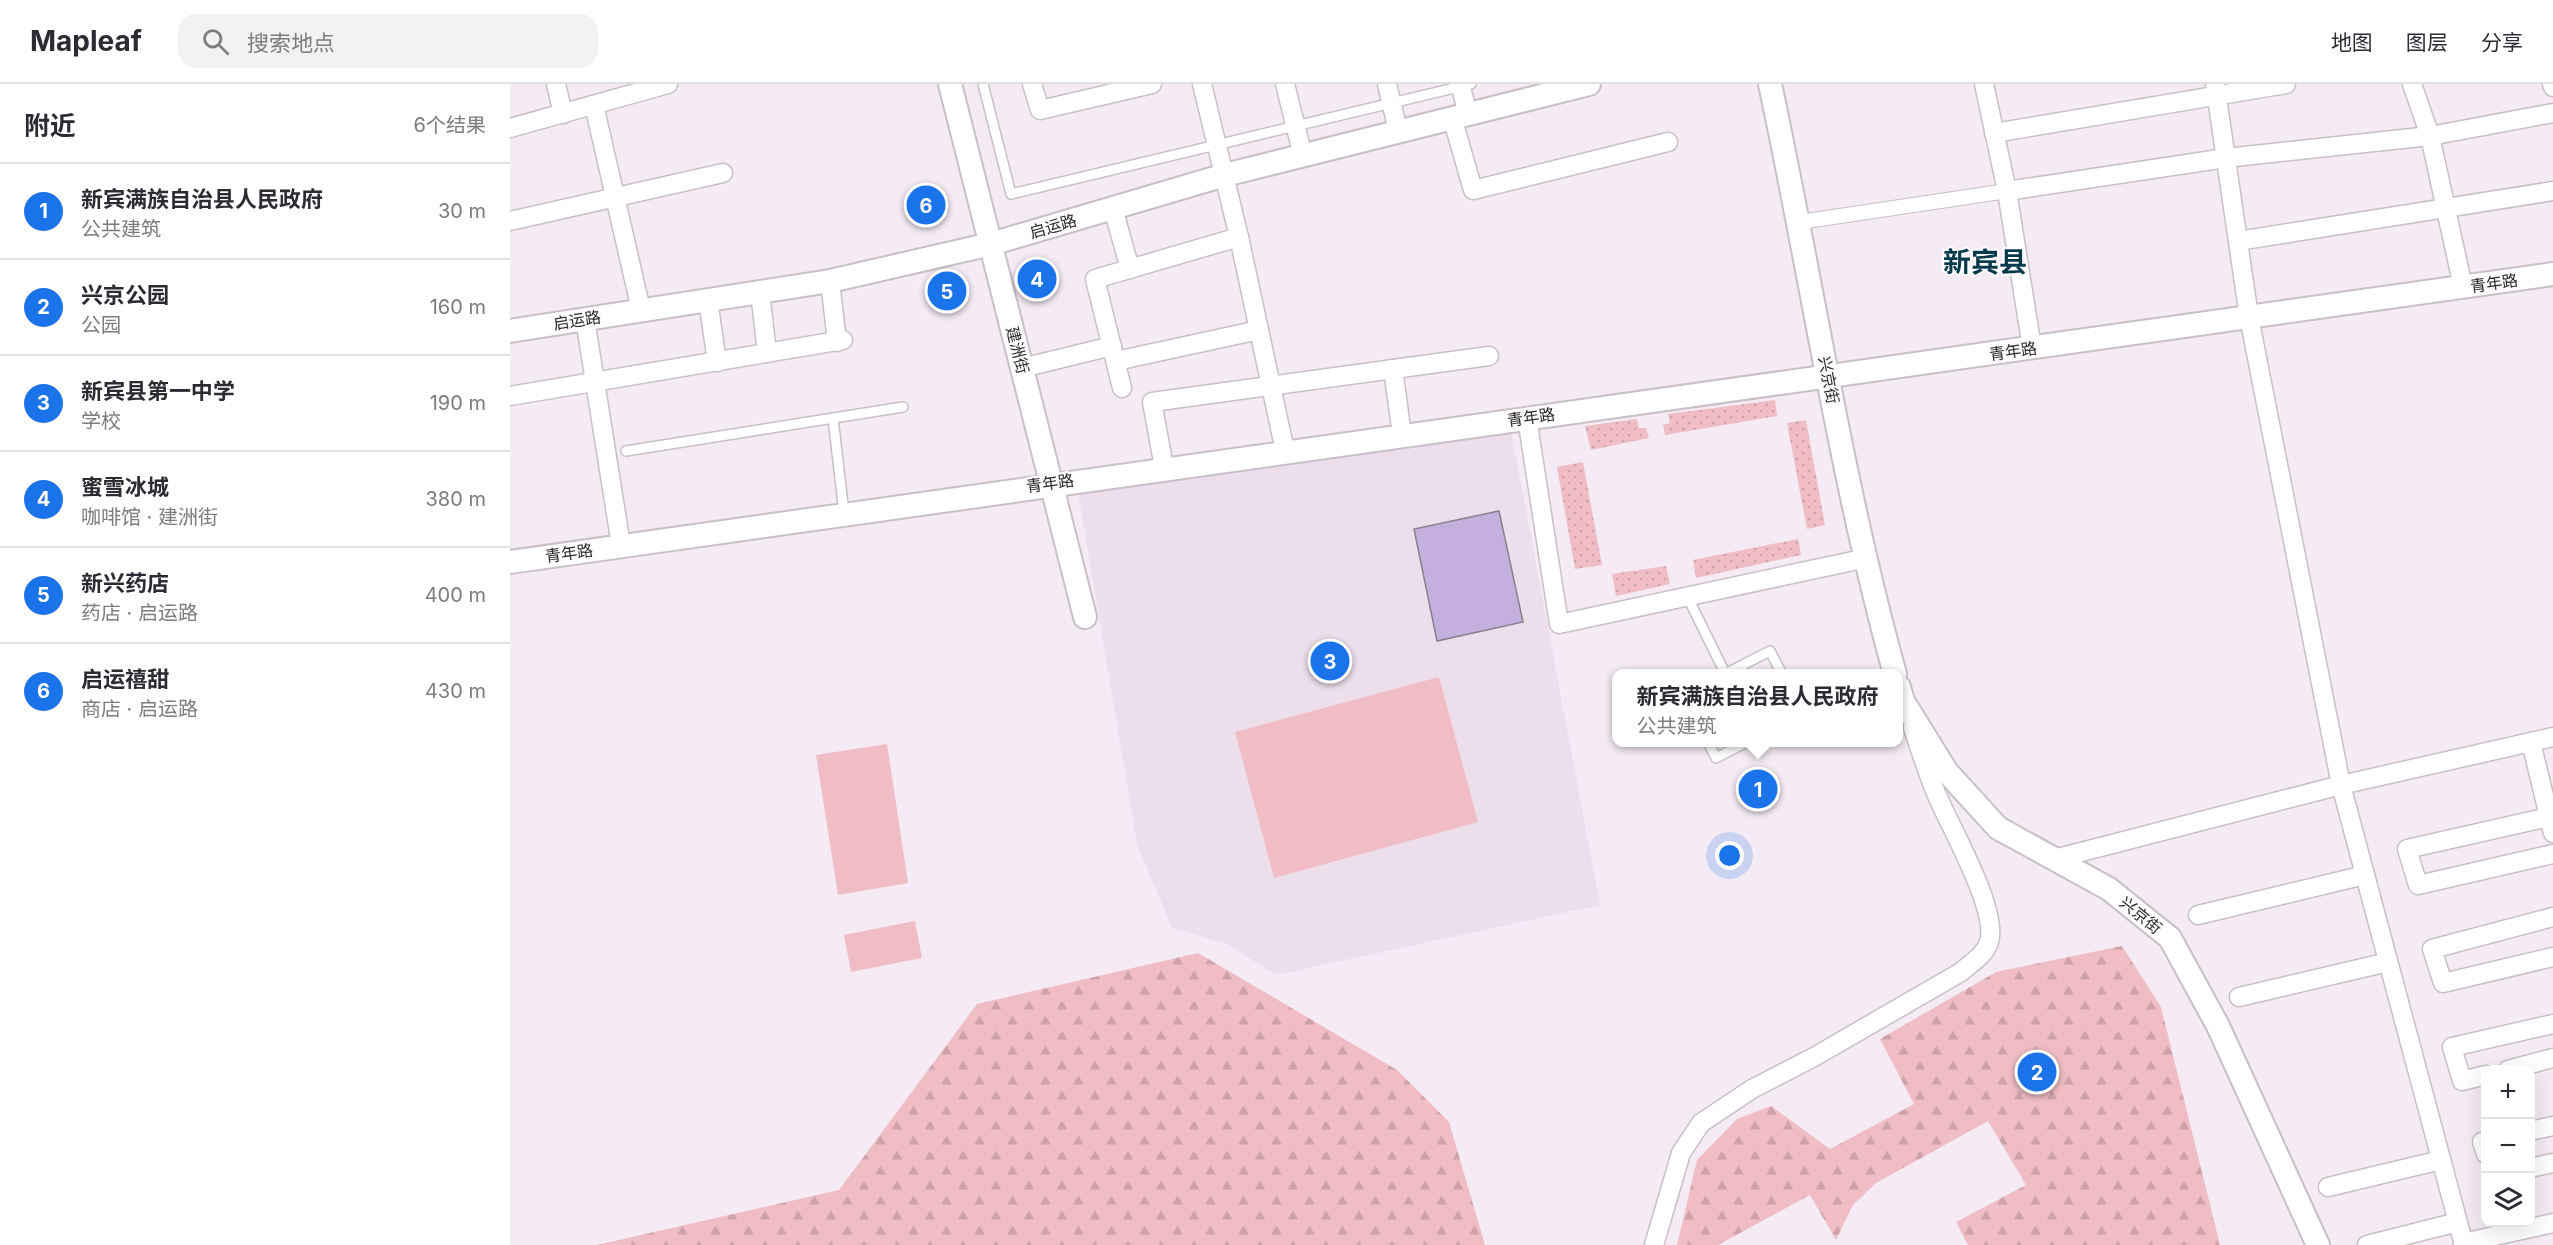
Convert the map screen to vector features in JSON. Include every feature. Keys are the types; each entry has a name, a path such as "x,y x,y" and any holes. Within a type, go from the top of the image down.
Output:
{"street":[{"path":"556,84 563,114"},
{"name":"建洲街","path":"950,84 1053,482 1085,617"},
{"path":"1032,84 1040,110 1152,84"},
{"path":"1202,84 1239,237 1285,451"},
{"path":"1285,84 1303,156"},
{"path":"1387,84 1398,131"},
{"name":"启运路","path":"510,331 830,281 991,244 1225,176 1589,84"},
{"name":"兴京街","path":"1770,84 1800,222 1828,377 1894,669"},
{"path":"1984,84 2007,191 2032,348"},
{"path":"1994,133 2216,89 2286,84"},
{"path":"2412,84 2430,136 2463,287"},
{"path":"510,128 661,85"},
{"path":"1464,85 1460,115 1473,190 1668,142"},
{"path":"2216,89 2249,317 2341,785 2464,1244 2553,1223"},
{"path":"594,105 641,310"},
{"path":"1800,222 2226,158 2430,136 2553,113"},
{"path":"510,221 723,173"},
{"path":"2238,241 2553,191"},
{"path":"1113,208 1130,269"},
{"path":"1122,388 1095,279 1239,237"},
{"name":"青年路","path":"510,562 1053,482 1828,377 2553,274"},
{"path":"510,396 840,341 830,281"},
{"path":"760,292 767,353"},
{"path":"708,300 717,362"},
{"path":"585,319 621,545"},
{"path":"1022,368 1259,330"},
{"path":"1164,467 1152,402 1489,356"},
{"path":"1393,369 1402,435"},
{"path":"1527,418 1559,624 1867,558"},
{"name":"兴京街","path":"1903,697 1947,772 1998,828 2109,889 2170,938 2218,1026 2318,1245"},
{"path":"1654,1245 1681,1153 1701,1123 1752,1089 1814,1057 1961,972 1982,954 1989,942 1990,925 1981,890 1935,792 1903,700"},
{"path":"2054,859 2341,785 2553,737"},
{"path":"2531,742 2552,822 2407,849 2418,885 2553,854"},
{"path":"2198,915 2365,875"},
{"path":"2553,917 2432,949 2443,983 2553,957"},
{"path":"2239,997 2388,962"},
{"path":"2481,1076 2462,1081 2452,1047 2553,1024"},
{"path":"2527,1065 2553,1058"},
{"path":"2535,1130 2553,1126"},
{"path":"2328,1187 2441,1160"},
{"path":"2535,1167 2553,1163"},
{"path":"2367,1245 2458,1222"}],"lane":[{"path":"983,84 1011,195 1464,85"},
{"path":"627,451 903,407"},
{"path":"833,418 844,513"},
{"path":"1687,596 1723,669"},
{"path":"1733,669 1770,651 1779,669"},
{"path":"1710,747 1716,758 1737,747"}],"shaded area":[{"path":"1509,420 1600,905 1276,975 1227,944 1172,928 1137,844 1076,479"}],"green space":[{"path":"1775,400 1777,416 1665,435 1663,425 1670,423 1668,414"},
{"path":"1637,419 1639,428 1646,428 1649,438 1591,450 1585,426"},
{"path":"1806,420 1825,525 1807,529 1787,423"},
{"path":"1583,462 1602,565 1575,569 1557,467"},
{"path":"1798,539 1801,555 1696,578 1693,560"},
{"path":"1666,566 1670,584 1616,596 1612,574"},
{"path":"1439,677 1478,822 1274,878 1235,732"},
{"path":"887,744 908,883 838,895 816,755"},
{"path":"915,921 922,958 851,972 844,935"},
{"path":"2122,946 2161,1007 2220,1245 1968,1245 1956,1222 2026,1185 1988,1121 1876,1183 1853,1205 1836,1240 1810,1195 1718,1245 1677,1245 1697,1160 1737,1119 1771,1106 1830,1149 1914,1104 1880,1039 1996,972"},
{"path":"1198,953 1397,1070 1449,1122 1485,1245 597,1245 839,1190 977,1004"}],"building":[{"path":"1499,511 1523,622 1437,641 1414,529"}],"place":[{"name":"启运禧甜","path":"926,205"},
{"name":"蜜雪冰城","path":"1037,279"},
{"name":"新兴药店","path":"947,291"},
{"name":"新宾县第一中学","path":"1330,661"},
{"name":"新宾满族自治县人民政府","path":"1758,789"},
{"name":"兴京公园","path":"2037,1072"}],"district":[{"name":"新宾县","path":"1985,262"}]}
